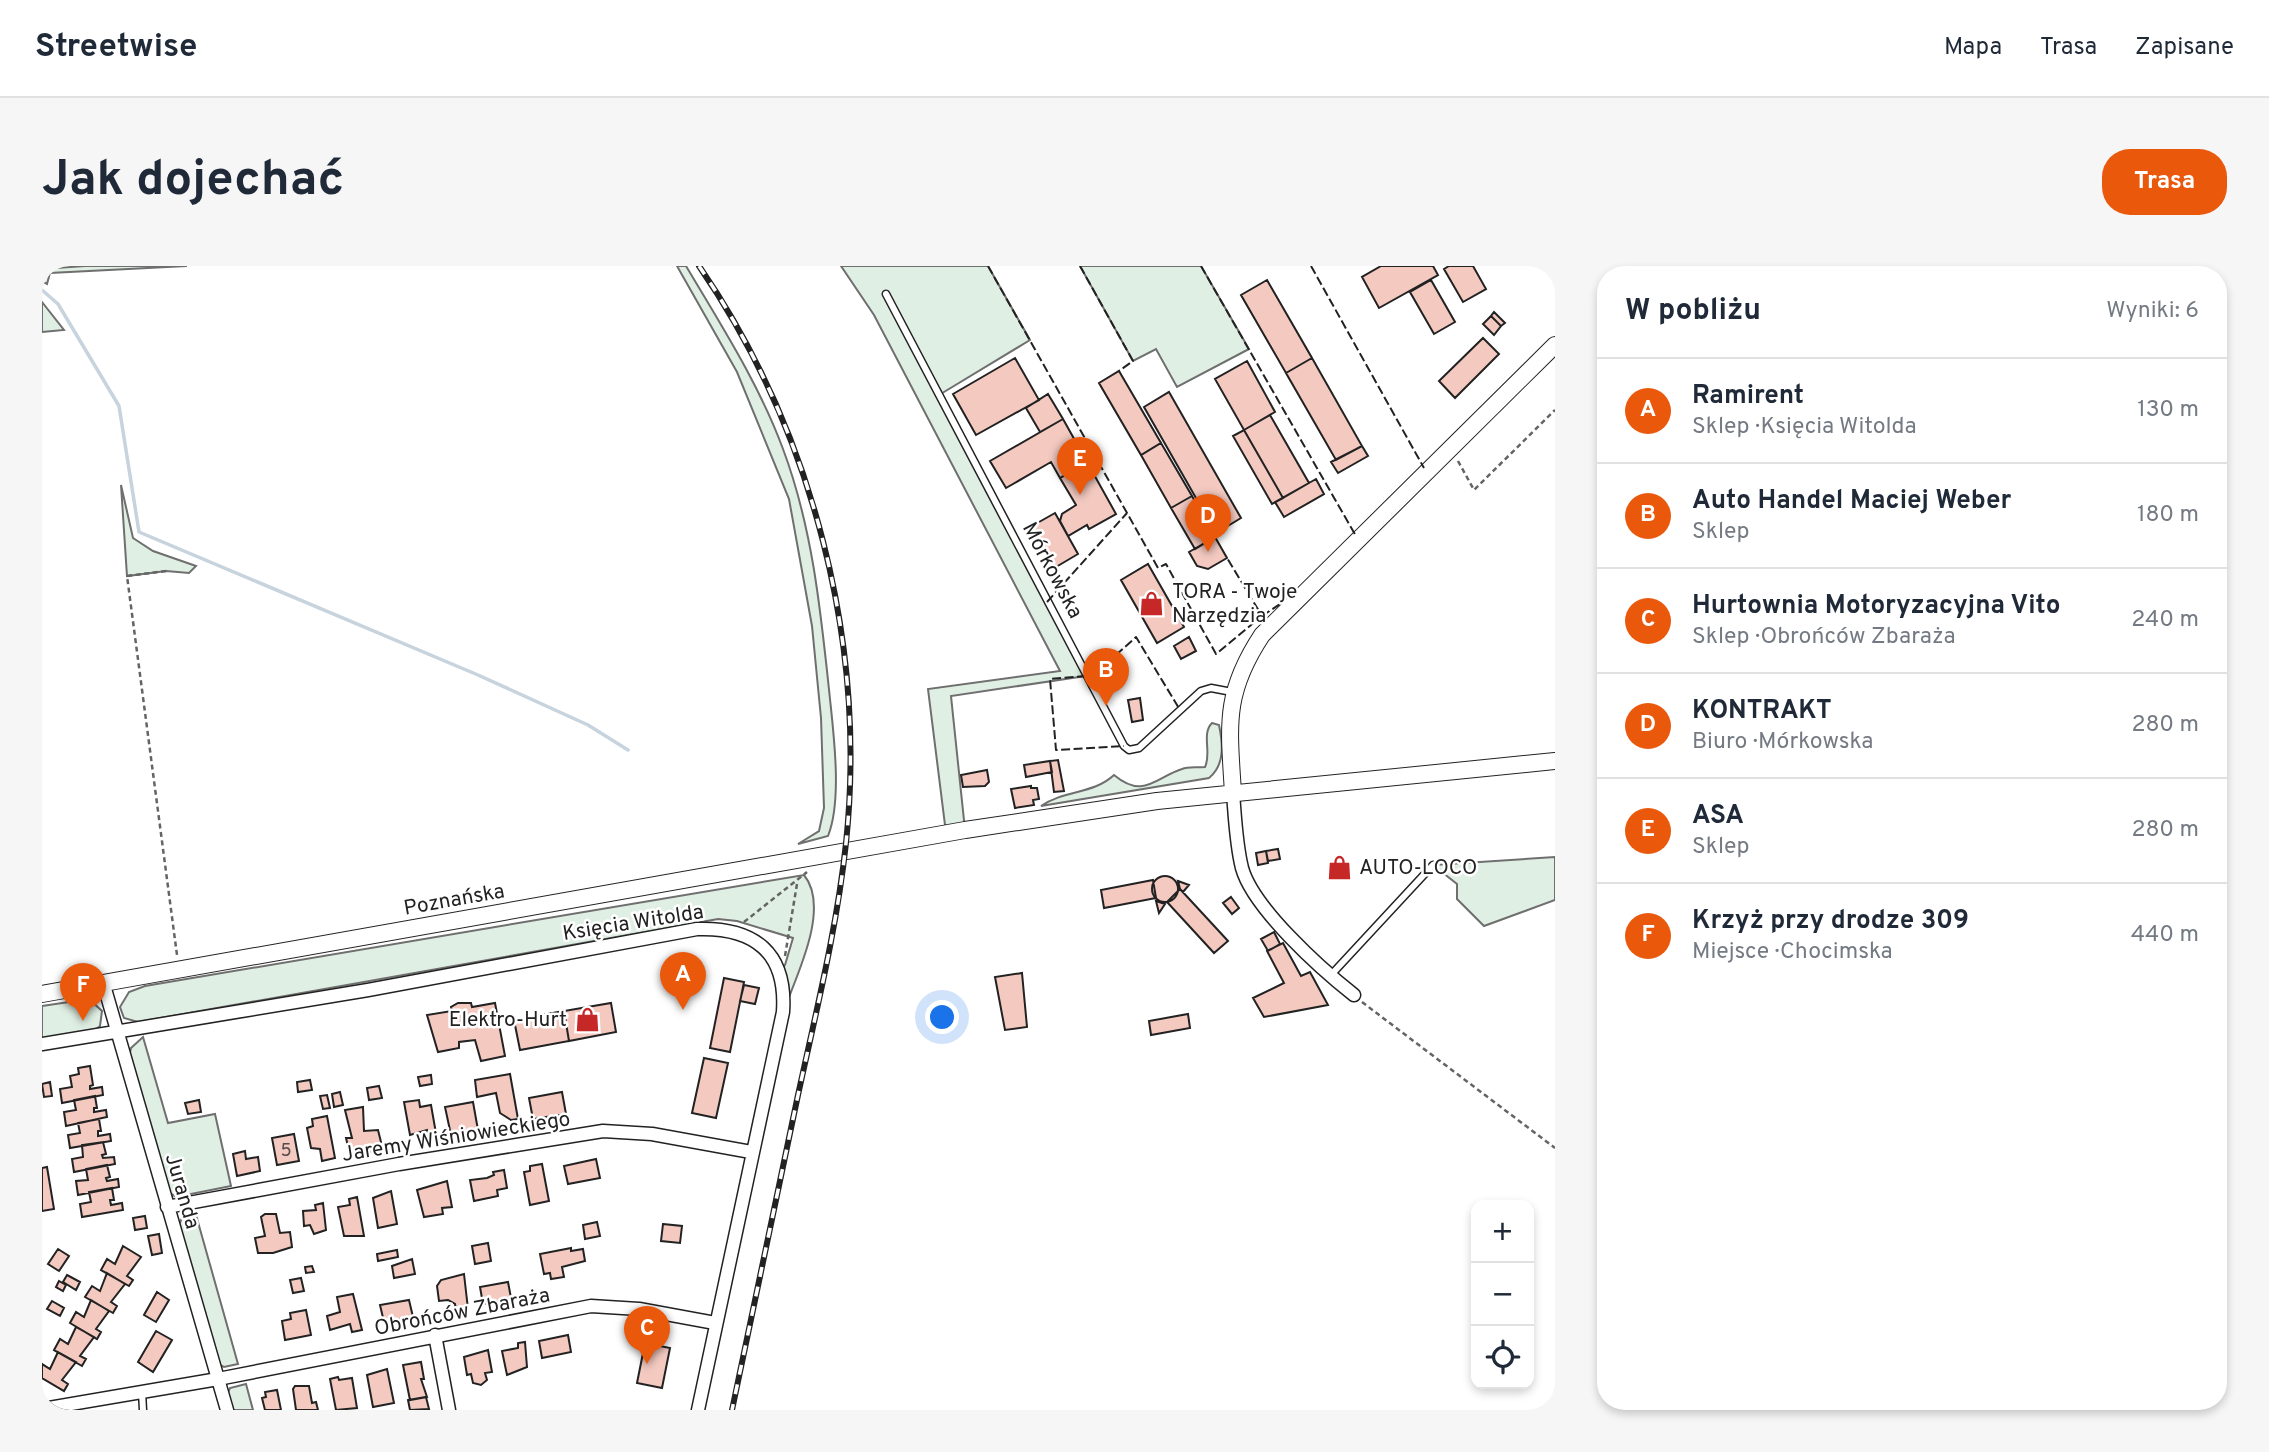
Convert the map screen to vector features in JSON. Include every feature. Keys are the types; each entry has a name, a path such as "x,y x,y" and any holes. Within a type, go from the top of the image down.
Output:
{"main road":[{"path":"1233,793 1229,737 1232,692 1247,657 1262,635 1555,345"},
{"name":"Poznańska","path":"42,993 873,845 1106,809 1233,793 1555,761"}],"street":[{"path":"1233,793 1242,870 1253,891 1330,976 1354,995"},
{"name":"Księcia Witolda","path":"42,1044 368,990 697,929 744,934 764,947 780,973 784,989 783,1012 698,1410"},
{"name":"Juranda","path":"103,982 227,1410"},
{"name":"Jaremy Wiśniowieckiego","path":"167,1207 399,1164 603,1132 643,1132 751,1152"},
{"name":"Obrońców Zbaraża","path":"42,1409 218,1379 591,1306 639,1309 715,1323"},
{"path":"435,1335 449,1410"}],"lane":[{"name":"Mórkowska","path":"886,294 1124,746 1129,750 1139,748 1201,691 1211,688 1232,692"},
{"path":"1330,976 1433,865"},
{"path":"142,1392 143,1410"}],"path":[{"path":"1449,447 1474,490 1555,410"},
{"path":"166,572 127,576 179,969"},
{"path":"780,973 790,939 794,889 807,872"},
{"path":"733,931 799,881"},
{"path":"1354,995 1555,1148"}],"green space":[{"path":"85,266 187,266 50,273 47,284 42,281 42,269"},
{"path":"677,266 686,266 763,401 793,479 809,541 827,667 836,787 828,836 798,844 819,831 824,808 821,718 812,626 789,499 737,372"},
{"path":"841,266 988,266 1030,340 939,395 1086,676 951,696 965,830 946,833 928,689 1060,671 874,315"},
{"path":"1080,266 1201,266 1249,349 1177,387 1156,349 1133,361"},
{"path":"42,302 64,330 42,332"},
{"path":"121,485 133,538 153,551 196,566 189,573 166,571 127,576"},
{"path":"1212,723 1219,725 1222,754 1218,767 1209,778 1041,806 1059,797 1097,786 1114,775 1134,786 1142,786 1185,768 1205,767 1208,756 1207,733"},
{"path":"1555,857 1555,900 1484,926 1457,899 1457,884 1433,865"},
{"path":"804,875 811,889 814,905 813,924 783,1012 779,970 785,965 793,938 737,921 718,919 138,1022 124,1018 120,1007 129,992 145,986"},
{"path":"89,999 102,1011 100,1026 95,1030 42,1039 42,1006"},
{"path":"143,1037 168,1123 215,1114 231,1186 176,1197 161,1187 127,1066 131,1048"},
{"path":"196,1215 238,1364 224,1367 212,1361 175,1233 182,1218"},
{"path":"246,1384 253,1410 227,1410 224,1401 230,1388"}],"building":[{"path":"1381,266 1433,266 1438,275 1379,308 1362,277"},
{"path":"1449,266 1473,266 1486,289 1463,302 1444,269"},
{"path":"1267,280 1312,358 1286,373 1241,295"},
{"path":"1431,280 1455,322 1434,334 1410,292"},
{"path":"1494,312 1505,323 1501,326 1491,316"},
{"path":"1491,316 1501,326 1494,335 1483,324"},
{"path":"1483,338 1499,354 1455,398 1439,381"},
{"path":"1015,358 1039,400 976,435 953,394"},
{"path":"1312,358 1362,446 1336,460 1286,373"},
{"path":"1247,361 1275,412 1244,430 1215,379"},
{"path":"1119,371 1161,443 1141,455 1099,383"},
{"path":"1169,392 1241,518 1216,533 1144,407"},
{"path":"1048,394 1063,419 1040,432 1026,408"},
{"path":"1270,415 1309,483 1283,498 1244,430"},
{"path":"1063,419 1087,462 1060,478 1051,462 1006,488 990,461"},
{"path":"1244,430 1283,498 1272,504 1233,436"},
{"path":"1161,443 1192,496 1171,508 1141,455"},
{"path":"1362,446 1368,456 1338,473 1331,462"},
{"path":"1087,462 1116,514 1089,529 1087,525 1068,536 1060,521 1062,514 1076,505 1060,478"},
{"path":"1316,479 1324,494 1284,517 1275,502"},
{"path":"1192,496 1215,537 1195,549 1171,508"},
{"path":"1055,513 1078,554 1056,567 1032,526"},
{"path":"1215,537 1227,558 1208,569 1197,566 1189,552"},
{"name":"TORA - Twoje Narzędzia","path":"1148,564 1184,627 1157,643 1121,580"},
{"path":"1189,637 1196,651 1181,659 1174,646"},
{"path":"1140,698 1143,720 1132,722 1128,700"},
{"path":"1058,760 1064,791 1054,792 1050,761"},
{"path":"1050,761 1052,772 1026,777 1024,765"},
{"path":"987,770 989,782 985,786 963,787 961,775"},
{"path":"1031,786 1037,788 1039,799 1033,800 1034,805 1015,808 1011,789"},
{"path":"1278,849 1280,859 1268,861 1266,851"},
{"path":"1266,851 1268,863 1258,865 1256,853"},
{"path":"1165,876 1174,880 1178,889 1174,898 1165,902 1156,898 1152,889 1156,880"},
{"path":"1153,880 1156,898 1104,908 1101,890"},
{"path":"1178,881 1189,885 1183,892 1180,889"},
{"path":"1180,889 1228,941 1214,953 1167,902"},
{"path":"1231,897 1239,908 1232,914 1223,903"},
{"path":"1156,901 1165,904 1159,913"},
{"path":"1274,932 1280,944 1268,951 1261,939"},
{"path":"1283,943 1301,976 1310,972 1328,1005 1264,1017 1253,998 1284,983 1267,951"},
{"path":"1022,973 1027,1027 1005,1030 995,977"},
{"path":"724,978 744,982 730,1052 710,1048"},
{"path":"744,985 759,988 755,1004 740,1001"},
{"path":"458,1003 471,1003 472,1007 495,1003 505,1056 481,1061 475,1040 459,1042 459,1048 438,1052 427,1015 452,1011 451,1007"},
{"path":"611,1003 616,1032 569,1041 564,1011"},
{"path":"564,1011 569,1041 520,1050 514,1020"},
{"path":"1188,1014 1190,1028 1151,1035 1149,1021"},
{"path":"704,1058 728,1063 716,1118 692,1113"},
{"path":"90,1066 93,1085 90,1089 102,1087 103,1095 62,1103 60,1089 72,1087 70,1076 79,1074 78,1068"},
{"path":"510,1074 518,1119 511,1120 500,1113 496,1093 477,1097 475,1080"},
{"path":"431,1075 432,1084 420,1086 418,1077"},
{"path":"310,1080 312,1090 298,1092 297,1082"},
{"path":"50,1082 52,1096 44,1097 42,1084"},
{"path":"379,1086 382,1098 369,1100 367,1088"},
{"path":"340,1092 343,1105 334,1107 332,1094"},
{"path":"562,1092 566,1114 533,1119 529,1098"},
{"path":"327,1095 330,1108 323,1109 320,1096"},
{"path":"95,1096 97,1108 94,1108 94,1112 106,1110 107,1117 66,1126 64,1112 76,1110 74,1100"},
{"path":"199,1100 201,1112 188,1114 185,1103"},
{"path":"419,1100 420,1107 431,1105 437,1139 429,1141 427,1130 410,1135 404,1102"},
{"path":"473,1102 478,1130 451,1135 445,1107"},
{"path":"363,1107 364,1131 378,1130 383,1150 350,1155 346,1138 352,1138 345,1110"},
{"path":"327,1116 335,1158 322,1161 320,1149 311,1148 307,1128 313,1126 312,1119"},
{"path":"99,1119 101,1131 98,1131 98,1136 110,1134 111,1141 70,1148 68,1135 80,1133 78,1123"},
{"path":"294,1134 299,1161 277,1165 272,1138"},
{"path":"103,1142 106,1154 102,1155 103,1158 114,1157 115,1164 74,1172 72,1159 83,1157 82,1145"},
{"path":"245,1151 246,1159 258,1157 260,1171 237,1176 233,1154"},
{"path":"596,1159 600,1178 568,1184 564,1166"},
{"path":"542,1164 549,1201 530,1205 524,1172 530,1171 530,1166"},
{"path":"107,1165 110,1177 106,1178 107,1181 118,1179 119,1187 78,1195 76,1181 88,1180 86,1169"},
{"path":"47,1167 54,1209 42,1211 42,1168"},
{"path":"504,1170 507,1188 497,1190 498,1196 474,1201 470,1180 487,1178 494,1175 493,1172"},
{"path":"447,1181 452,1207 442,1208 443,1214 424,1217 417,1190"},
{"path":"112,1188 114,1200 110,1200 111,1205 122,1203 123,1210 82,1217 80,1204 91,1202 89,1192"},
{"path":"391,1191 397,1224 378,1228 373,1198"},
{"path":"357,1197 364,1236 344,1236 338,1207 350,1205 349,1199"},
{"path":"323,1203 326,1230 314,1234 310,1225 304,1226 303,1211 316,1210 315,1205"},
{"path":"265,1214 276,1214 280,1233 290,1232 292,1247 273,1253 258,1253 255,1238 265,1236 261,1217"},
{"path":"145,1216 147,1228 135,1230 133,1218"},
{"path":"597,1222 600,1236 585,1239 583,1225"},
{"path":"663,1224 682,1226 680,1243 661,1241"},
{"path":"159,1234 162,1253 152,1255 148,1236"},
{"path":"488,1243 491,1261 475,1264 472,1246"},
{"path":"123,1246 141,1257 127,1276 133,1280 129,1286 101,1270 107,1259 115,1264"},
{"path":"571,1248 571,1251 583,1249 585,1261 562,1267 564,1277 551,1279 550,1273 544,1274 540,1254"},
{"path":"58,1249 69,1256 59,1271 48,1264"},
{"path":"397,1250 398,1257 378,1261 377,1254"},
{"path":"412,1259 415,1274 394,1278 392,1266"},
{"path":"312,1266 314,1272 306,1273 305,1267"},
{"path":"107,1273 125,1284 111,1302 117,1306 113,1313 85,1297 92,1286 100,1291"},
{"path":"464,1274 468,1309 456,1311 455,1304 448,1300 439,1301 437,1286 441,1280"},
{"path":"67,1275 80,1282 76,1290 63,1282"},
{"path":"301,1278 304,1291 293,1293 290,1280"},
{"path":"59,1281 66,1285 63,1291 56,1287"},
{"path":"508,1282 511,1298 483,1304 480,1287"},
{"path":"157,1292 169,1300 156,1322 144,1315"},
{"path":"353,1294 362,1330 352,1332 350,1324 330,1330 327,1316 340,1312 337,1297"},
{"path":"91,1300 109,1311 96,1329 101,1332 97,1339 70,1323 76,1312 84,1317"},
{"path":"409,1300 413,1317 384,1322 380,1305"},
{"path":"52,1301 64,1308 60,1316 47,1309"},
{"path":"306,1310 311,1335 285,1340 282,1321 291,1319 290,1313"},
{"path":"76,1327 94,1337 80,1356 86,1359 82,1366 54,1350 60,1339 68,1344"},
{"path":"156,1331 172,1340 153,1372 138,1362"},
{"path":"568,1335 571,1352 542,1358 539,1341"},
{"path":"525,1342 527,1367 507,1375 502,1351 518,1348 518,1343"},
{"path":"645,1343 670,1348 662,1388 637,1383"},
{"path":"488,1350 492,1372 485,1373 487,1380 481,1385 473,1383 471,1374 467,1375 464,1357"},
{"path":"58,1352 76,1362 62,1380 68,1384 64,1391 42,1378 42,1364 50,1369"},
{"path":"421,1362 424,1379 421,1379 427,1397 410,1400 403,1365"},
{"path":"387,1369 394,1403 373,1407 367,1375"},
{"path":"338,1377 339,1380 352,1378 357,1408 336,1410 330,1379"},
{"path":"295,1386 309,1386 312,1403 316,1402 318,1410 296,1410 293,1389"},
{"path":"277,1390 281,1410 265,1410 262,1398 266,1397 265,1392"},
{"path":"426,1397 429,1409 410,1410 408,1400"}],"waterway":[{"path":"42,290 58,304 119,406 139,532 478,675 588,725 628,750"}],"railway":[{"path":"699,266 739,330 773,398 801,469 823,542 839,616 848,692 850,768 846,843 832,938 732,1410"}],"fence":[{"path":"988,266 1158,568 1166,564 1216,654 1262,616 1227,558"},
{"path":"1080,266 1133,361 1119,371"},
{"path":"1201,266 1356,536"},
{"path":"1311,266 1424,468"},
{"path":"1047,602 1127,513"},
{"path":"1262,616 1283,602"},
{"path":"1088,680 1136,637 1180,710"},
{"path":"1086,676 1050,679 1056,750 1124,746"}],"place":[{"name":"ASA","path":"1080,495"},
{"name":"KONTRAKT","path":"1208,552"},
{"name":"TORA - Twoje Narzędzia","path":"1152,603"},
{"name":"Auto Handel Maciej Weber","path":"1106,706"},
{"name":"AUTO-LOCO","path":"1339,867"},
{"name":"Ramirent","path":"683,1010"},
{"name":"Elektro-Hurt","path":"587,1019"},
{"name":"Krzyż przy drodze 309","path":"83,1021"},
{"name":"Hurtownia Motoryzacyjna Vito","path":"647,1364"}]}
